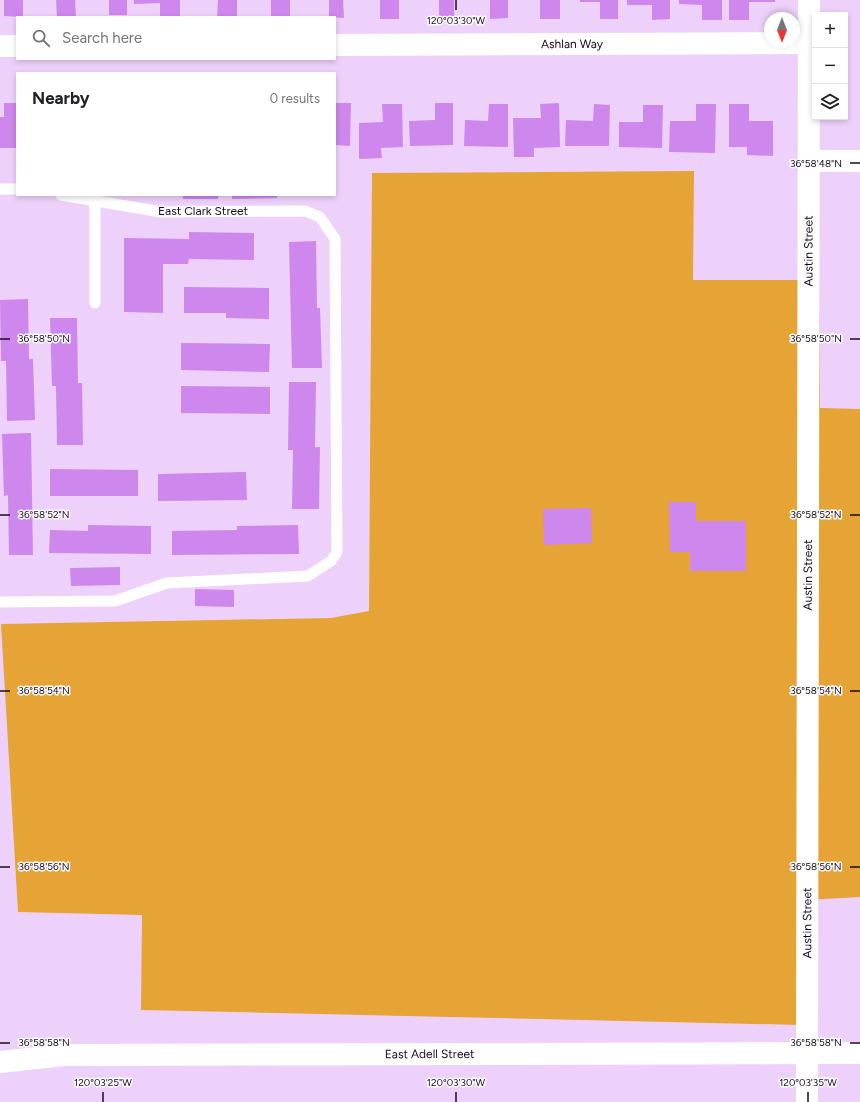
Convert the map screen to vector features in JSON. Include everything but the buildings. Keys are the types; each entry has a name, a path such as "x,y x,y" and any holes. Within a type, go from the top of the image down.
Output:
{"street":[{"name":"Austin Street","path":"807,1102 809,0"},
{"name":"Ashlan Way","path":"336,45 809,43"},
{"path":"0,46 16,46"},
{"path":"809,161 860,161"},
{"name":"East Adell Street","path":"0,1062 64,1055 860,1053"}],"lane":[{"path":"0,189 16,189"},
{"name":"East Clark Street","path":"0,602 115,601 167,583 308,576 331,561 337,552 336,239 320,217 305,211 162,212 67,196"},
{"path":"95,201 95,303"}],"shaded area":[{"path":"694,171 693,280 819,280 820,408 860,409 860,897 805,900 802,1025 141,1010 142,915 18,912 1,624 331,618 369,611 372,173"}]}
